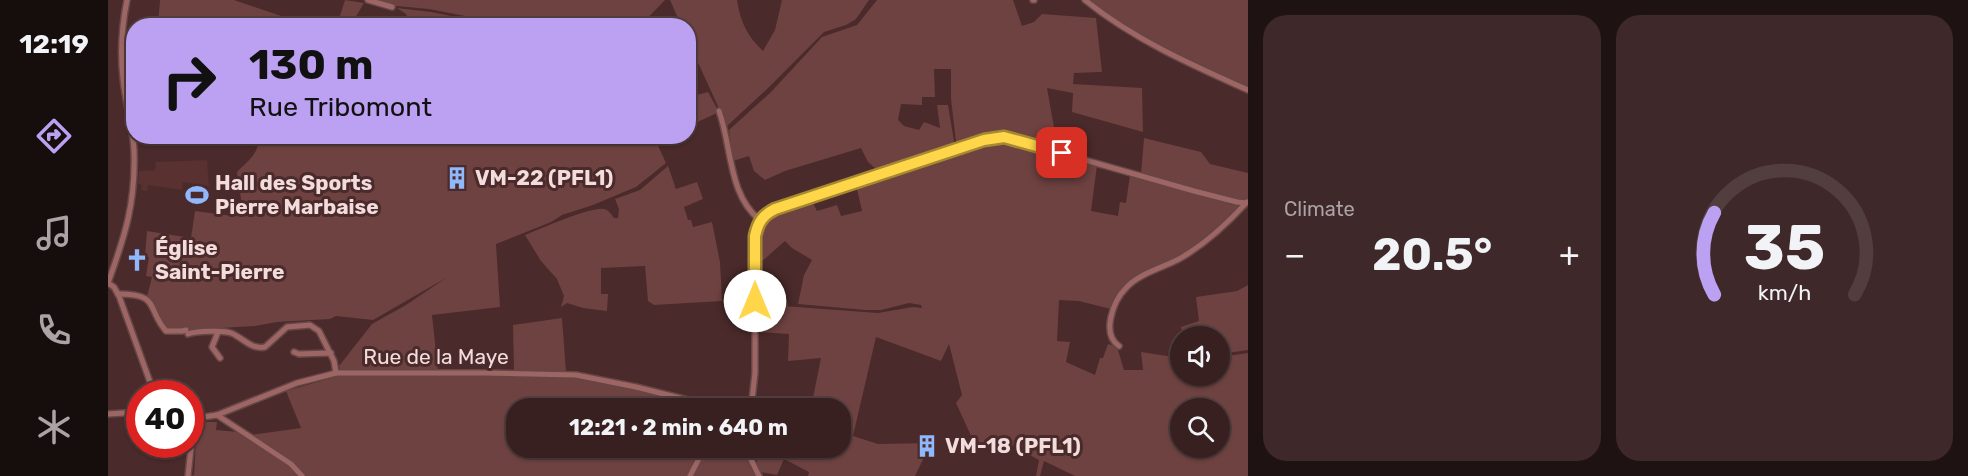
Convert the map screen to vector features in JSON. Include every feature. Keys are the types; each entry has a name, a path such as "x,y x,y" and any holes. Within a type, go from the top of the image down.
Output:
{"street":[{"path":"126,99 122,76 127,0"},
{"path":"368,0 392,7"},
{"path":"1085,0 1121,27 1248,90"},
{"path":"719,111 726,130 733,171 747,207 760,220"},
{"path":"752,398 755,373 755,236 760,220 775,209 984,140 1004,137 1194,191 1237,202 1247,202"},
{"path":"134,144 133,194 126,232 108,283 118,294 149,380"},
{"path":"1119,346 1113,342 1110,331 1114,310 1127,287 1192,250 1224,225 1247,202"},
{"path":"118,294 149,301 166,331 232,333 254,347 260,348 265,347 287,327 310,325 319,331 331,353 336,373"},
{"path":"755,301 784,305"},
{"path":"218,332 212,347 220,358"},
{"path":"294,352 299,354 331,353"},
{"name":"Rue de la Maye","path":"204,418 217,415 297,383 336,373 486,372 576,375 679,398"},
{"path":"108,414 126,413"},
{"path":"217,415 291,464 303,476"},
{"path":"188,476 189,458"},
{"path":"690,476 699,458"},
{"path":"750,458 759,476"}],"shaded area":[{"path":"160,0 234,0 284,17 295,18 159,18"},
{"path":"345,0 364,3 355,18 339,18"},
{"path":"379,0 665,0 648,18 475,18 379,2"},
{"path":"670,0 737,0 745,28 763,51 775,30 782,0 869,0 856,19 824,32 727,126 696,58 696,18 678,18"},
{"path":"877,0 1013,0 1022,26 1034,22 1042,14 1096,18 1102,72 1074,73 1073,84 1142,88 1143,132 1072,112 1073,93 1047,88 1058,150 1009,137 975,140 960,145 956,142 951,99 951,69 934,69 935,97 922,97 922,105 901,104 898,120 904,126 919,130 924,122 940,128 937,105 948,105 955,147 987,140 1008,140 1097,165 1091,211 1118,216 1120,202 1126,203 1130,175 1232,205 1239,205 1239,208 1188,251 1129,282 1111,309 1079,301 1059,300 1057,341 1070,342 1066,362 1095,375 1100,358 1103,358 1108,344 1117,347 1124,370 1143,370 1141,352 1170,356 1170,386 1230,386 1230,356 1248,353 1248,476 1075,476 1044,461 1040,476 1036,476 1039,460 993,435 987,446 972,438 956,403 962,395 949,344 941,361 876,337 853,436 878,444 931,443 915,476 808,476 809,472 784,459 777,475 760,472 757,458 851,458 851,398 813,398 821,358 788,361 789,334 758,332 757,316 783,318 783,306 878,313 913,307 922,308 921,305 909,303 881,310 798,304 804,275 812,260 785,241 760,263 758,261 760,231 767,218 788,206 811,199 817,211 837,205 841,216 862,211 856,185 883,175 868,162 861,148 785,171 765,180 754,171 749,156 733,161 729,130 771,92 822,37 857,25"},
{"path":"1089,0 1248,0 1248,86 1146,37"},
{"path":"397,8 461,18 408,18"},
{"path":"708,92 719,112 696,123 696,95"},
{"path":"1144,138 1201,152 1210,164 1248,173 1248,198 1237,201 1141,174"},
{"path":"258,144 657,144 666,163 636,187 562,215 551,222 496,244 500,307 432,315 438,371 340,369 339,366 372,324 406,305 446,278 373,320 336,316 330,319 277,322 255,326 168,331 147,297 152,277 146,276 149,257 145,256 147,231 191,238 195,211 233,216 241,213 237,172 252,157"},
{"path":"207,160 209,186 183,182 182,190 148,185 147,191 141,190 142,185 138,184 139,171 155,170 156,162"},
{"path":"668,166 676,189 697,182 703,199 684,207 693,227 712,222 720,262 722,301 654,305 648,301 645,266 601,268 601,294 608,294 607,311 567,303 561,307 564,296 557,279 541,261 525,235 597,209 604,209 614,218 618,218 619,209 615,199 640,190"},
{"path":"1248,285 1248,350 1230,353 1230,326 1184,326 1199,321 1196,297 1237,291"},
{"path":"562,318 566,372 514,370 513,325"},
{"path":"338,376 566,376 589,379 672,398 506,398 506,458 697,458 688,476 305,476 294,463 251,435 301,428 286,391"},
{"path":"204,422 217,422 216,430 238,432 292,466 301,476 191,476 194,475 195,458 204,458"},
{"path":"701,458 746,458 755,476 691,476"}],"place":[{"name":"VM-22 (PFL1)","path":"457,178"},
{"name":"Hall des Sports Pierre Marbaise","path":"197,195"},
{"name":"Église Saint-Pierre","path":"137,260"},
{"name":"VM-18 (PFL1)","path":"927,446"}],"route":[{"path":"755,301 755,236 760,220 768,212 984,140 1004,137 1062,153"}]}
